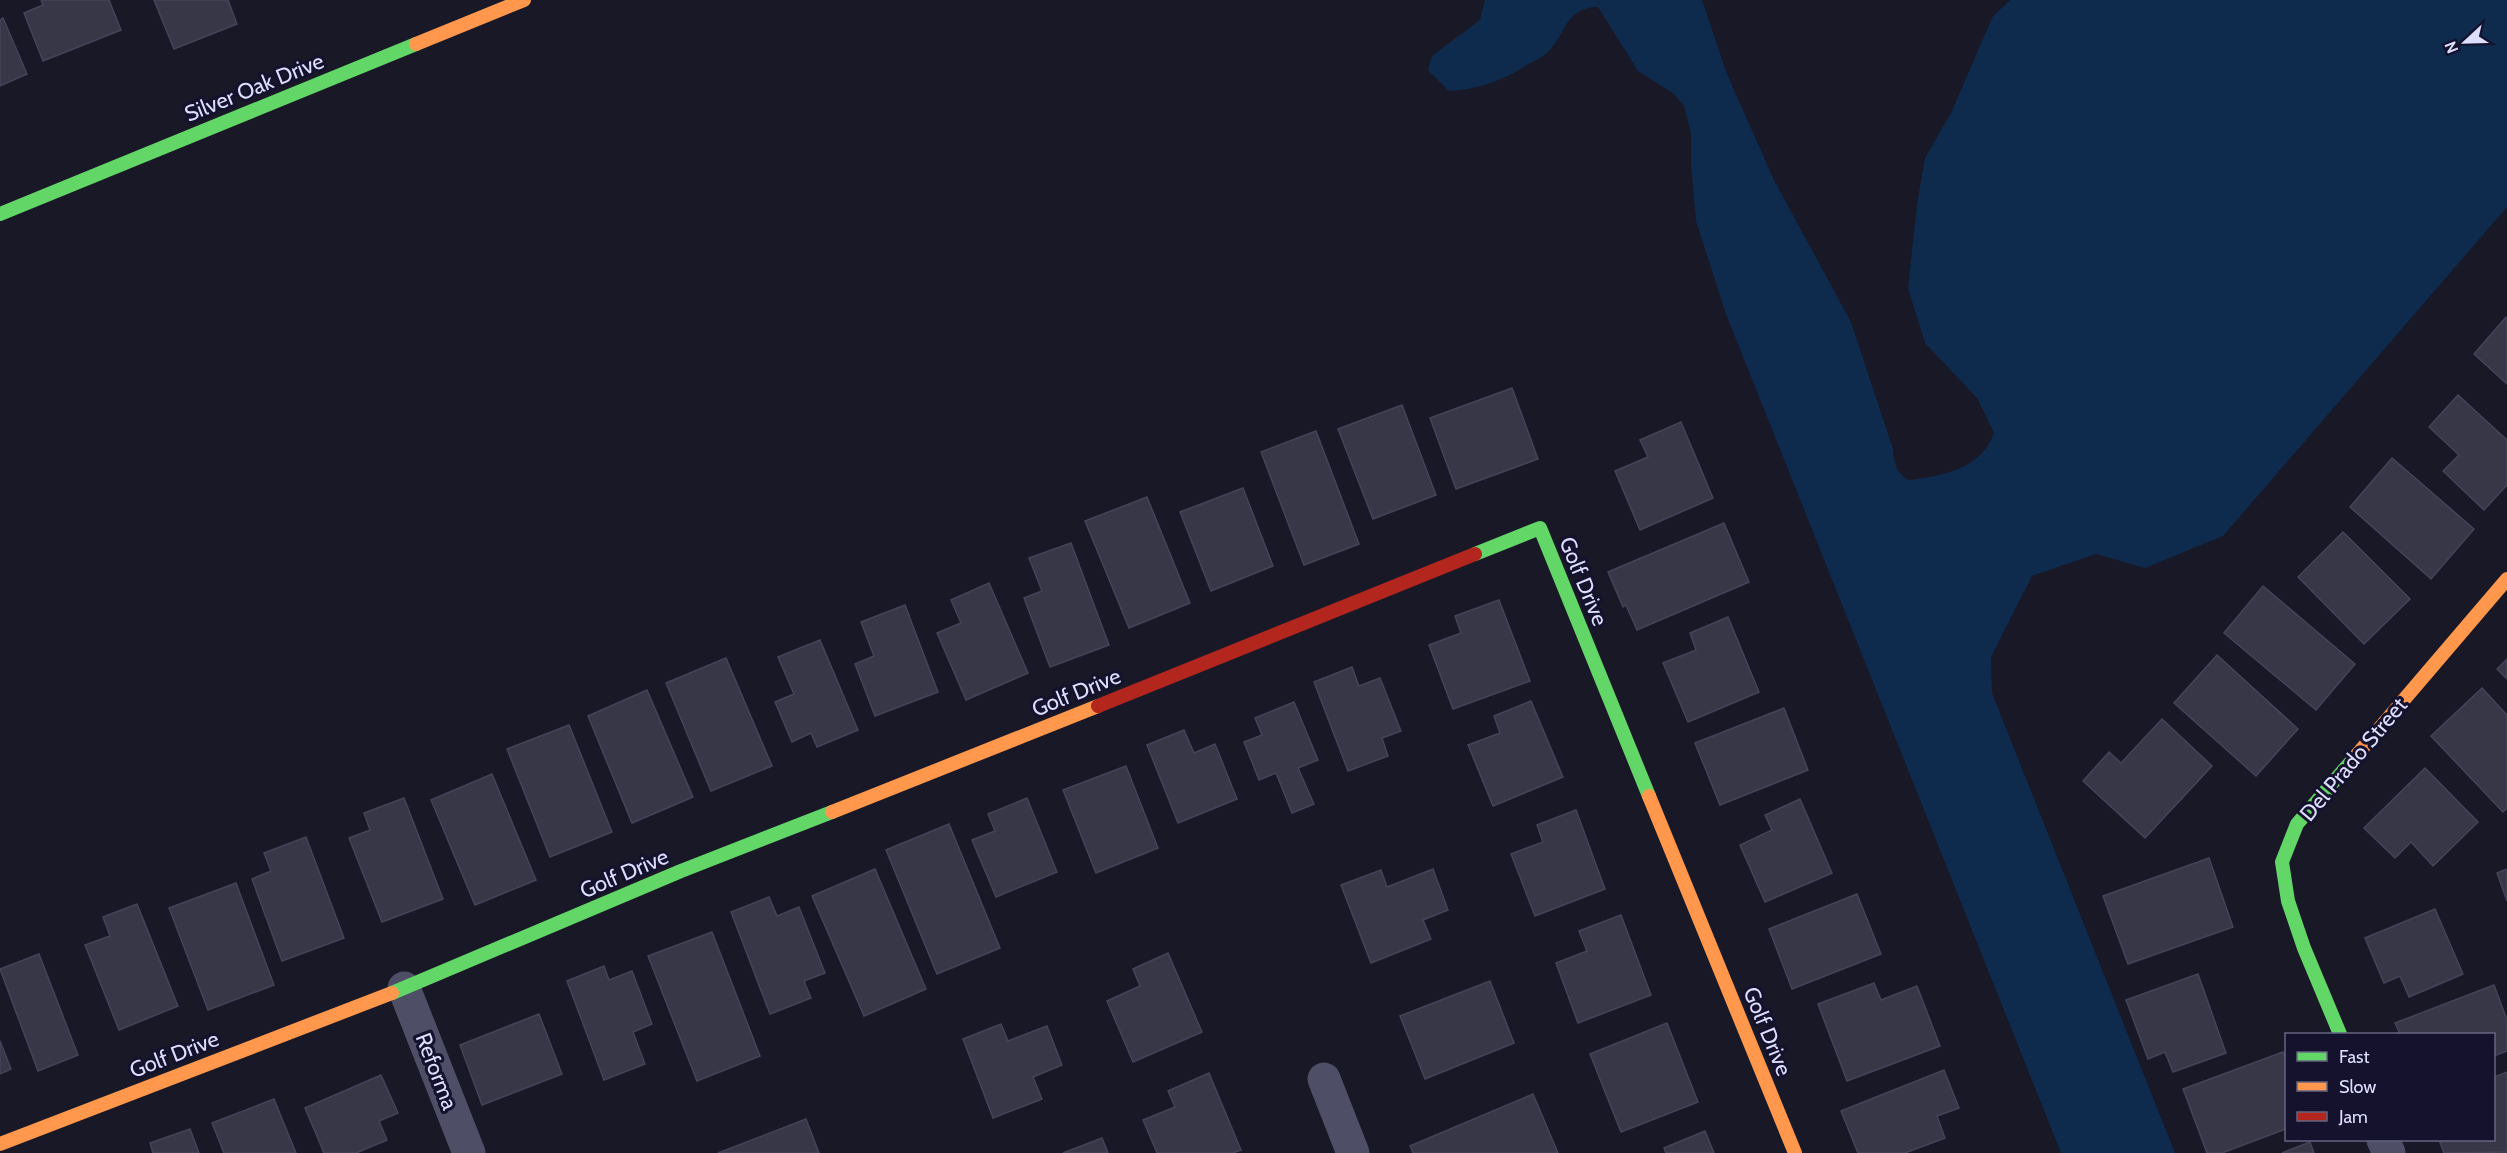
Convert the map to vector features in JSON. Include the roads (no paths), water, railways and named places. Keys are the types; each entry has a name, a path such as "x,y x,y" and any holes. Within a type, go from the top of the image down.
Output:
{"street":[{"name":"Silver Oak Drive","path":"0,214 524,0"},
{"name":"Golf Drive","path":"0,1144 404,988 681,872 1540,528 1795,1153"},
{"name":"Del Prado Street","path":"2339,1033 2304,948 2288,901 2282,862 2297,824 2507,579"},
{"name":"Reforma","path":"404,988 469,1153"},
{"path":"1324,1079 1353,1153"}],"water":[{"path":"1485,0 1702,0 1727,74 1774,180 1851,322 1893,449 1896,467 1909,480 1947,473 1970,463 1988,445 1994,433 1977,398 1925,343 1908,288 1917,204 1925,158 1951,113 1993,16 2010,0 2507,0 2507,207 2223,536 2145,568 2096,554 2032,576 1991,657 1992,693 2175,1153 2061,1153 1726,314 1696,221 1691,165 1691,133 1684,106 1674,94 1638,71 1598,7 1587,8 1572,17 1553,46 1537,60 1490,83 1449,91 1428,70 1432,56 1480,20"}]}
